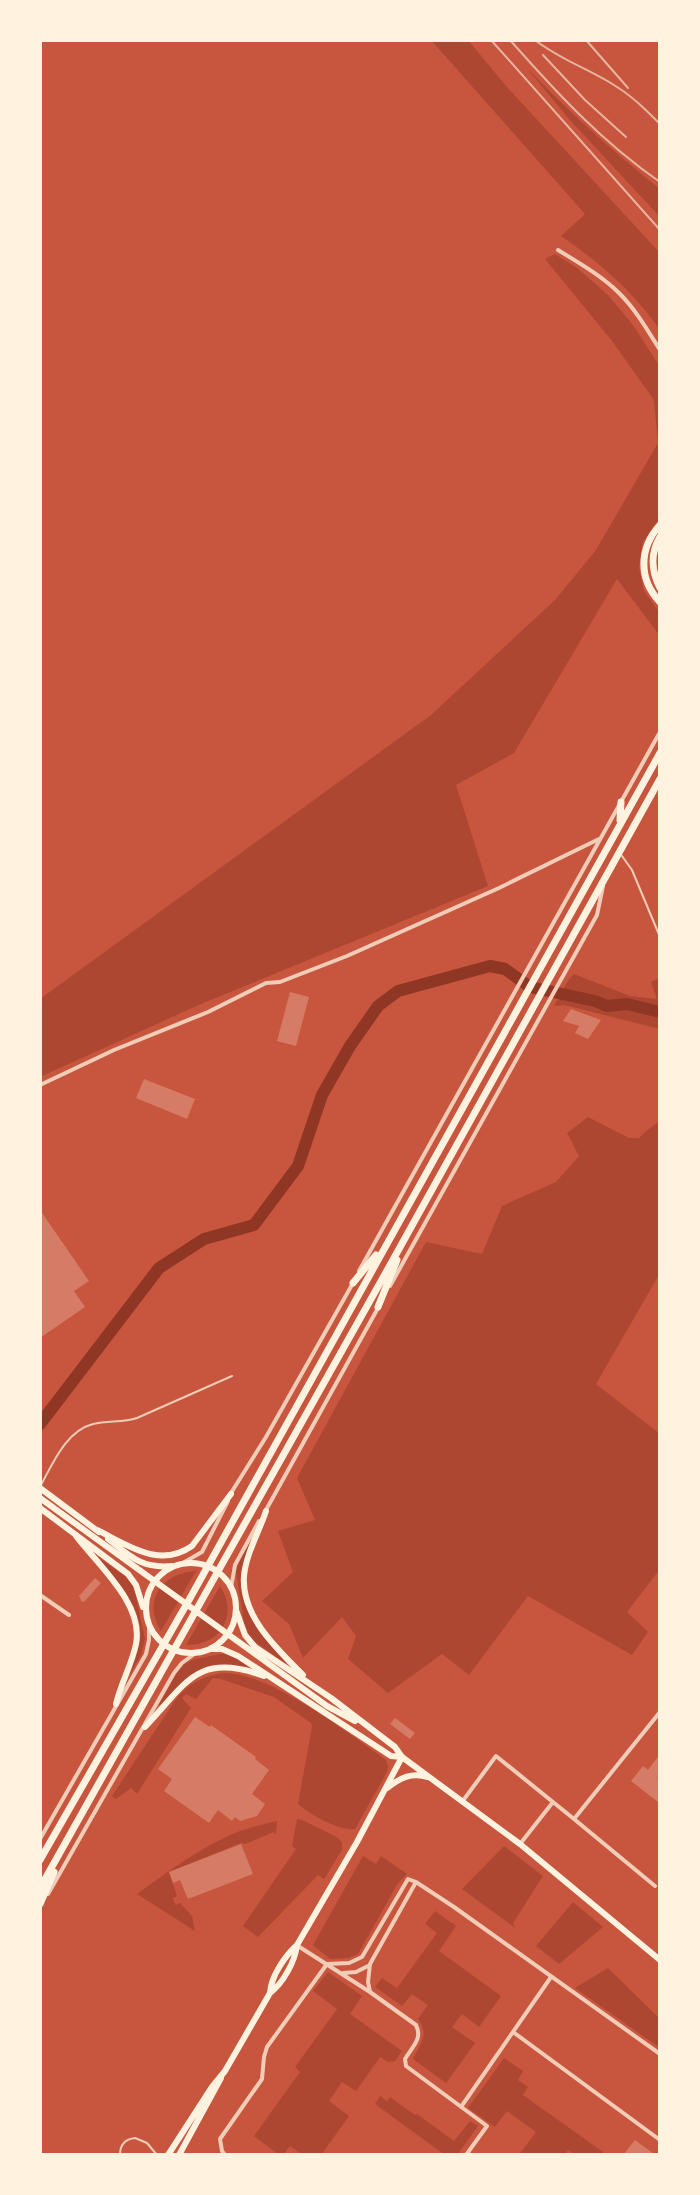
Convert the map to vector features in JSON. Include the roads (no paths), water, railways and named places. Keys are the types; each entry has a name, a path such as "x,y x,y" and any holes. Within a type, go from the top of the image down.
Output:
{"highway":[{"path":"660,525 647,544 643,567 649,587 660,602"},
{"path":"660,537 652,567 660,588"},
{"path":"40,1860 182,1613 660,753"},
{"path":"40,1888 660,779"},
{"path":"619,826 621,802"},
{"path":"378,1307 415,1217"},
{"path":"353,1283 392,1235"},
{"path":"40,1851 66,1815"},
{"path":"40,1905 69,1837"}],"main road":[{"path":"40,1487 141,1564 161,1567 200,1564 213,1569 231,1588 245,1635 255,1647 314,1686 395,1747 402,1757 520,1844 660,1960"},
{"path":"97,1530 146,1554 170,1556 192,1546 231,1494"},
{"path":"40,1498 333,1710 369,1729"},
{"path":"41,1509 132,1579 148,1622 157,1638 168,1647 182,1652 209,1649 229,1651 391,1756 402,1757"},
{"path":"266,1511 244,1575 246,1599 272,1643 314,1686"},
{"path":"76,1536 121,1592 136,1622 137,1641 116,1704"},
{"path":"148,1622 146,1601 150,1588 158,1577 178,1565"},
{"path":"209,1649 226,1635 236,1610"},
{"path":"145,1727 182,1685 199,1673 234,1667 273,1679"},
{"path":"333,1710 355,1732"},
{"path":"179,2155 270,1993 296,1956 297,1945 402,1757"},
{"path":"387,1788 407,1776 421,1775 432,1779"},
{"path":"168,2155 225,2071"}],"street":[{"path":"558,250 619,293 660,350"},
{"path":"178,1565 202,1552 231,1494 353,1283 660,732"},
{"path":"40,1085 208,1012 266,983 280,982 333,962 499,888 601,838"},
{"path":"231,1588 237,1560 597,915 605,878"},
{"path":"40,1595 69,1615"},
{"path":"40,1839 146,1654 148,1622"},
{"path":"40,1905 179,1666 197,1652"},
{"path":"574,1819 660,1712"},
{"path":"462,1802 496,1756 655,1886"},
{"path":"520,1844 553,1801"},
{"path":"327,1964 349,1963 362,1957 405,1882 410,1879 660,2054"},
{"path":"370,1992 370,1964 416,1882"},
{"path":"297,1945 370,1992 418,2029 418,2039 405,2059 406,2066 487,2126 466,2155"},
{"path":"225,2155 220,2139 262,2079 267,2047 327,1964"},
{"path":"340,1973 356,1972 370,1964"},
{"path":"461,2107 551,1977"},
{"path":"513,2032 660,2140"}],"lane":[{"path":"619,852 632,870 660,937"},
{"path":"40,1487 71,1437 80,1429 95,1423 123,1423 232,1376"},
{"path":"120,2155 127,2139 135,2138 147,2143 157,2155"}],"waterway":[{"path":"40,1424 159,1268 204,1239 254,1225 298,1166 322,1095 350,1046 378,1006 398,991 490,966 505,969 530,987 607,1006 627,1004 660,1012"}],"railway":[{"path":"491,40 660,230"},
{"path":"510,40 599,133 660,182"},
{"path":"535,40 623,91 660,124"},
{"path":"586,40 628,88"},
{"path":"543,55 585,100 626,137"}]}
